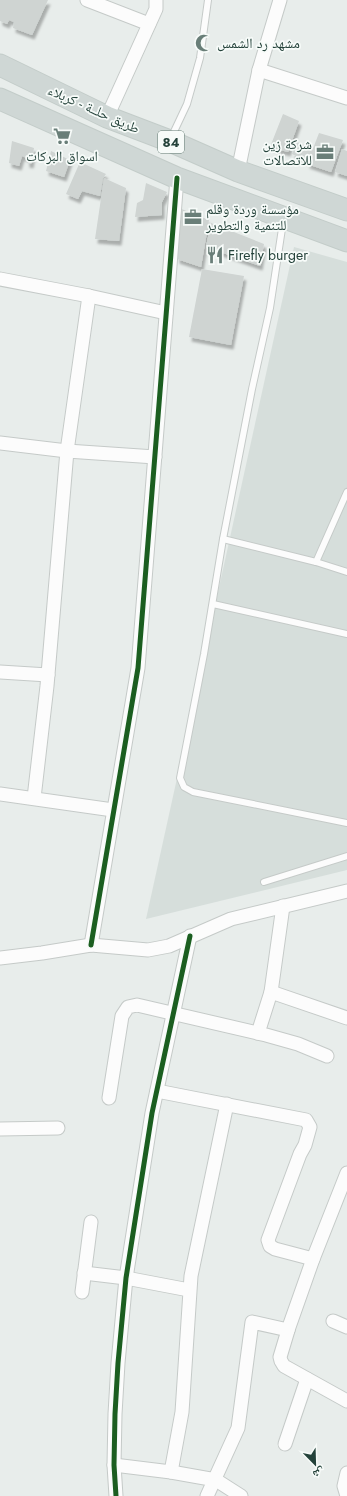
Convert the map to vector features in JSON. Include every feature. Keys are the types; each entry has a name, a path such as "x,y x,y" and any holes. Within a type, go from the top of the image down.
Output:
{"main road":[{"name":"طريق حلــة - كربلاء","path":"0,65 107,117 238,171 347,210"},
{"name":"طريق حلــة - كربلاء","path":"0,99 178,178 347,241"}],"street":[{"path":"87,0 149,24"},
{"path":"107,117 156,9 156,0"},
{"path":"238,171 259,70 280,0"},
{"path":"259,70 346,94"},
{"path":"91,945 138,668 178,178"},
{"path":"0,279 89,296 166,313"},
{"path":"34,798 48,675 67,451 89,296"},
{"path":"0,443 67,451 155,457"},
{"path":"0,672 48,675"},
{"path":"0,794 113,810"},
{"path":"0,958 91,945 148,950 169,946 231,919 347,891"},
{"path":"258,1033 271,992 283,906"},
{"path":"116,1496 114,1465 118,1363 126,1278 157,1091 190,936"},
{"path":"271,992 347,1018"},
{"path":"109,1098 122,1016 128,1006 136,1005 258,1033 298,1044 327,1056"},
{"path":"157,1091 306,1120 310,1127 305,1145 300,1154 268,1240 270,1246 275,1249 313,1259"},
{"path":"171,1472 182,1412 189,1290 227,1104"},
{"path":"0,1129 58,1128"},
{"path":"346,1180 313,1259 280,1357 284,1366 347,1401"},
{"path":"82,1292 91,1222"},
{"path":"84,1273 126,1278 189,1290"},
{"path":"207,1496 216,1480 238,1428 252,1322 288,1330"},
{"path":"333,1322 347,1327"},
{"path":"285,1444 307,1379"},
{"path":"114,1465 171,1472 216,1480 241,1496"},
{"path":"347,1473 344,1486 347,1496"}],"lane":[{"path":"170,142 187,104 200,58 208,0"},
{"path":"283,218 270,308 252,389 223,539 213,604 180,773 181,783 184,787 193,792 347,823"},
{"path":"316,562 347,492"},
{"path":"223,539 316,562 347,572"},
{"path":"213,604 347,634"},
{"path":"264,882 347,856"}],"shaded area":[{"path":"294,247 347,262 347,870 146,919"}],"building":[{"path":"0,0 48,0 32,35 13,28 14,22 9,20 7,24 0,21"},
{"path":"283,114 299,121 288,152 270,147"},
{"name":"شركة زين للاتصالات","path":"319,133 343,140 331,172 307,164"},
{"path":"12,141 34,148 31,164 27,163 27,158 22,156 19,166 9,163"},
{"path":"297,142 313,149 307,161 292,154"},
{"path":"342,149 347,151 347,176 335,172"},
{"path":"51,151 70,160 64,177 46,171"},
{"path":"80,162 106,174 103,178 100,196 82,191 78,199 66,194"},
{"path":"104,178 126,188 119,241 95,239"},
{"path":"146,183 167,192 162,202 162,215 135,217 137,203 143,200"},
{"path":"179,208 209,220 201,267 177,259"},
{"path":"211,223 264,244 260,266 206,247"},
{"path":"202,269 244,276 231,345 189,337"}],"cycle path":[{"path":"91,945 138,668 177,178"},
{"path":"116,1496 114,1465 115,1414 126,1278 152,1113 190,936"}],"place":[{"name":"مشهد رد الشمس","path":"204,43"},
{"name":"اسواق البركات","path":"62,136"},
{"name":"شركة زين للاتصالات","path":"325,152"},
{"name":"مؤسسة وردة وقلم للتنمية والتطوير","path":"193,217"},
{"name":"Firefly burger","path":"215,255"}]}
